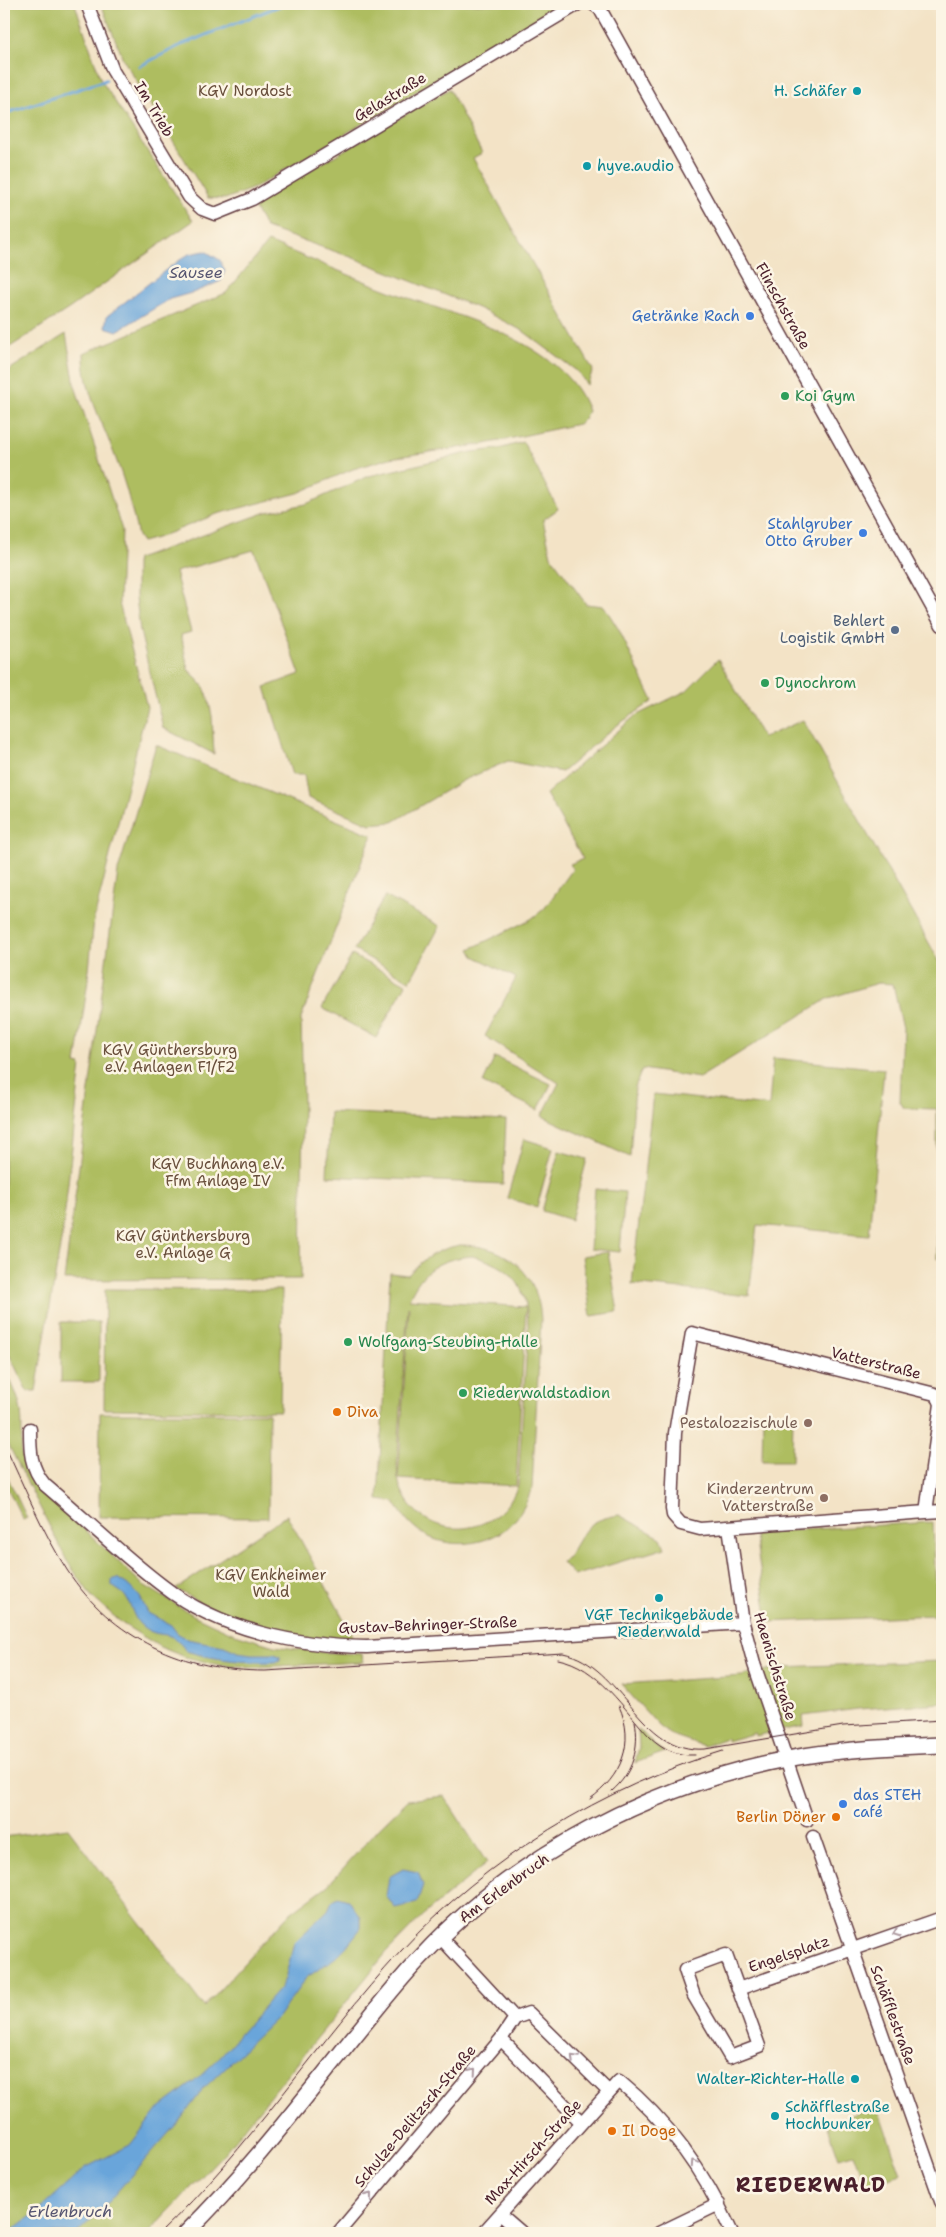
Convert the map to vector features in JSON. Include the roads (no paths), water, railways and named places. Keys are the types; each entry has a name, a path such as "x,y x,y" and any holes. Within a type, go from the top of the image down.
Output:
{"main road":[{"name":"Am Erlenbruch","path":"186,2233 236,2181 398,1983 440,1937 503,1884 597,1826 680,1790 731,1772 788,1759 848,1750 942,1745"}],"street":[{"name":"Im Trieb","path":"87,4 113,71 189,197 202,209 215,214"},
{"name":"Gelastraße","path":"215,214 252,199 578,4"},
{"name":"Flinschstraße","path":"594,4 605,17 942,625"},
{"name":"Vatterstraße","path":"729,1527 692,1528 676,1520 672,1509 675,1433 692,1333 935,1394 941,1404 926,1498 926,1512"},
{"name":"Gustav-Behringer-Straße","path":"30,1429 30,1456 33,1467 45,1485 163,1587 228,1622 273,1636 319,1644 367,1647 743,1623"},
{"path":"729,1527 942,1511"},
{"name":"Haenischstraße","path":"729,1527 743,1623 754,1664 788,1759"},
{"path":"788,1759 807,1820"},
{"name":"Schäfflestraße","path":"813,1837 851,1950 942,2204"},
{"name":"Engelsplatz","path":"738,1989 942,1918"},
{"path":"440,1937 515,2018 529,2013 609,2092 619,2081 633,2092 689,2155 720,2204 732,2233"},
{"name":"Engelsplatz","path":"726,1955 738,1989 759,2046 730,2057 694,1996 685,1970 726,1955"},
{"name":"Schulze-Delitzsch-Straße","path":"338,2233 501,2039 515,2018"},
{"path":"501,2039 581,2122"},
{"name":"Max-Hirsch-Straße","path":"483,2233 609,2092"},
{"path":"659,2233 720,2204"},
{"path":"500,2214 522,2233"}],"water":[{"name":"Sausee","path":"205,251 220,260 225,271 221,281 195,292 170,299 117,331 105,327 107,316 171,266 189,254"},
{"path":"117,1578 131,1587 140,1597 148,1613 171,1625 177,1633 187,1639 224,1646 238,1652 274,1654 280,1656 280,1660 265,1662 231,1660 208,1657 186,1651 180,1643 170,1636 150,1631 140,1624 125,1596 112,1586 112,1580"},
{"path":"403,1869 418,1872 423,1885 417,1903 395,1908 386,1896 389,1877"},
{"name":"Erlenbruch","path":"338,1897 348,1900 361,1917 361,1928 335,1958 306,1978 278,2017 204,2088 181,2119 100,2211 77,2233 9,2233 38,2211 85,2168 130,2145 158,2109 195,2081 217,2060 280,1988 285,1979 294,1943 328,1910 332,1901"}],"waterway":[{"path":"140,66 181,45 284,4"},
{"path":"4,114 106,80"}],"tram line":[{"path":"4,1444 49,1540 67,1570 85,1594 106,1615 128,1632 152,1646 206,1665 265,1671 563,1653 584,1661 601,1674 647,1724 663,1738 682,1747 705,1749 843,1726 942,1720"},
{"path":"558,1659 586,1670 598,1680 650,1737 660,1745 676,1753 695,1755"},
{"path":"590,1799 610,1780 622,1758 626,1733 619,1706"},
{"path":"612,1791 625,1776 633,1759 636,1740 635,1721"},
{"path":"160,2233 224,2166 341,2021 401,1951 434,1917 470,1886 549,1830 591,1805 635,1784 723,1751"}],"place":[{"name":"H. Schäfer","path":"857,91"},
{"name":"hyve.audio","path":"587,166"},
{"name":"Getränke Rach","path":"750,316"},
{"name":"Koi Gym","path":"785,396"},
{"name":"Stahlgruber Otto Gruber","path":"863,533"},
{"name":"Behlert Logistik GmbH","path":"895,630"},
{"name":"Dynochrom","path":"765,683"},
{"name":"Wolfgang-Steubing-Halle","path":"348,1342"},
{"name":"Riederwaldstadion","path":"463,1393"},
{"name":"Diva","path":"337,1412"},
{"name":"Pestalozzischule","path":"808,1423"},
{"name":"Kinderzentrum Vatterstraße","path":"824,1498"},
{"name":"VGF Technikgebäude Riederwald","path":"659,1598"},
{"name":"das STEH café","path":"843,1804"},
{"name":"Berlin Döner","path":"836,1817"},
{"name":"Walter-Richter-Halle","path":"855,2079"},
{"name":"Schäfflestraße Hochbunker","path":"775,2116"},
{"name":"Il Doge","path":"612,2131"}],"district":[{"name":"RIEDERWALD","path":"811,2185"}],"park label":[{"name":"KGV Nordost","path":"245,91"},
{"name":"KGV Günthersburg e.V. Anlagen F1/F2","path":"170,1058"},
{"name":"KGV Buchhang e.V. Ffm Anlage IV","path":"218,1172"},
{"name":"KGV Günthersburg e.V. Anlage G","path":"183,1244"},
{"name":"KGV Enkheimer Wald","path":"271,1584"}]}
